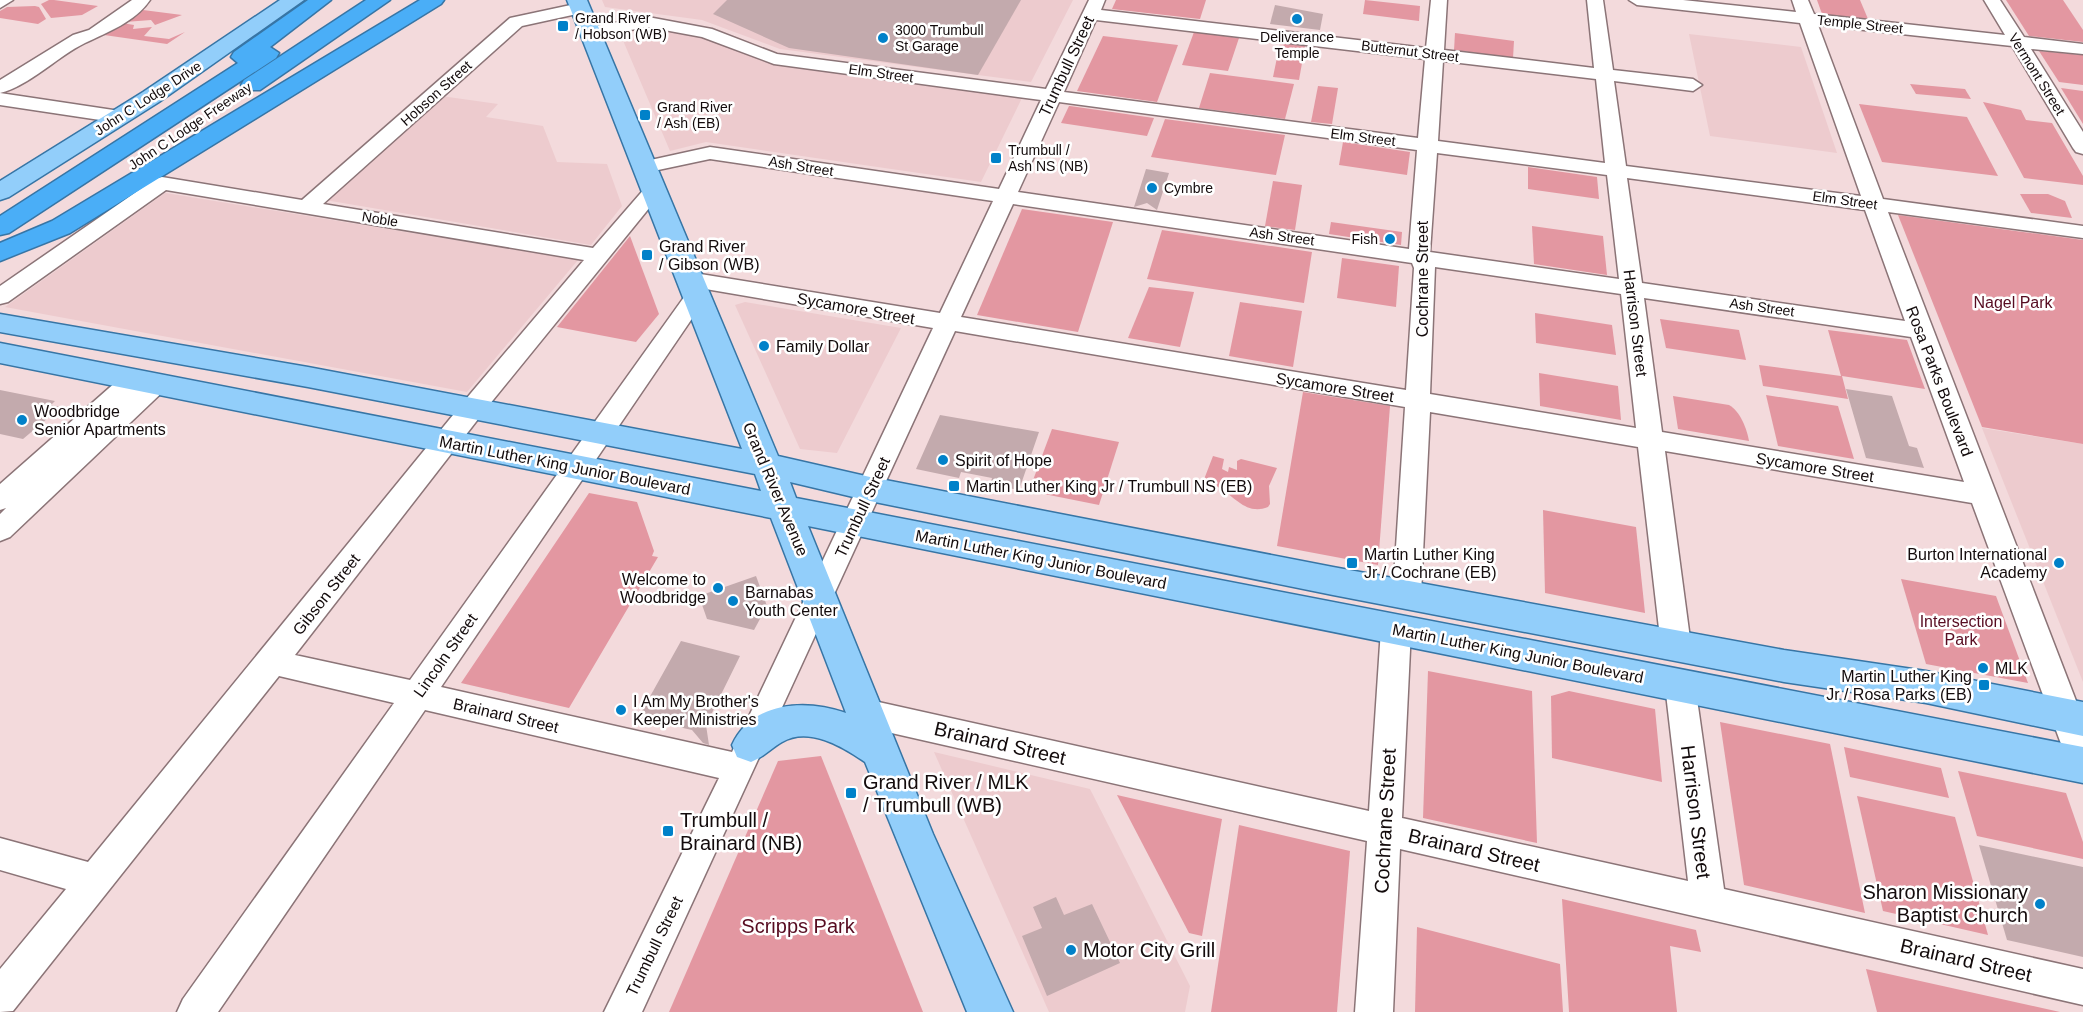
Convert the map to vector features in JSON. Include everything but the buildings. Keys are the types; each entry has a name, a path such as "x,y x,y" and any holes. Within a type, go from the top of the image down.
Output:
{"highway":[{"path":"192,102 204,84 321,0"},
{"name":"John C Lodge Freeway","path":"0,226 351,0"},
{"name":"John C Lodge Freeway","path":"0,253 380,0"},
{"path":"0,253 61,227 434,0"}],"main road":[{"name":"John C Lodge Drive","path":"0,192 120,117 294,0"},
{"name":"Grand River Avenue","path":"579,4 691,289 731,380 755,444 767,465 880,751 990,1012"},
{"name":"Martin Luther King Junior Boulevard","path":"0,322 308,377 767,465 870,489 1088,551 1181,586 2083,765"},
{"name":"Martin Luther King Junior Boulevard","path":"0,353 854,522 1088,551 1175,549 1676,646 1986,699 2074,717"},
{"path":"278,408 308,377"},
{"path":"1175,549 1153,556 1152,565 1181,586"},
{"path":"1484,609 1506,624 1511,634 1508,645 1499,649"},
{"path":"1584,666 1565,651 1564,634 1570,630 1588,629"},
{"path":"1986,699 2011,714 2021,728 2022,740 2006,750"},
{"path":"746,757 769,729 790,722 807,721 828,723 845,729 880,751"}],"street":[{"path":"0,3 5,0"},
{"name":"Cochrane Street","path":"1407,594 1425,268 1419,256 1437,54 1439,0"},
{"name":"Harrison Street","path":"1595,0 1676,646"},
{"name":"Temple Street","path":"1637,0 1803,9 2083,49"},
{"name":"Vermont Street","path":"1992,0 2083,148"},
{"path":"73,38 69,29 107,7 131,2"},
{"name":"Hobson Street","path":"307,207 516,22 579,4"},
{"name":"Butternut Street","path":"1094,7 1437,54 1693,85"},
{"name":"Trumbull Street","path":"623,1012 746,757 1094,7"},
{"name":"Rosa Parks Boulevard","path":"1803,9 1982,495 2074,717 2083,760"},
{"name":"Elm Street","path":"590,32 649,13 774,59 2083,232"},
{"path":"0,78 73,38"},
{"path":"0,88 73,38"},
{"path":"0,99 120,117"},
{"name":"Ash Street","path":"649,179 710,153 1920,331"},
{"name":"Gibson Street","path":"0,998 598,256 649,179"},
{"name":"Noble","path":"0,297 162,183 598,256"},
{"name":"Sycamore Street","path":"691,289 947,323 1982,495"},
{"name":"Lincoln Street","path":"196,1012 600,433 691,289"},
{"path":"0,500 146,382"},
{"path":"0,530 146,382"},
{"name":"Cochrane Street","path":"1374,1012 1396,629"},
{"name":"Brainard Street","path":"272,662 417,695 746,757"},
{"name":"Harrison Street","path":"1680,685 1708,903"},
{"name":"Brainard Street","path":"865,713 2083,987"},
{"path":"0,854 95,881"}],"shaded area":[{"name":"3000 Trumbull St Garage","path":"602,0 1073,0 1031,82 780,49 702,20 605,7"},
{"path":"641,26 691,32 767,62 1023,96 981,182 706,142 670,151 619,31"},
{"path":"1689,34 1801,47 1837,153 1710,136"},
{"path":"441,96 498,104 486,117 543,126 557,162 607,164 622,206 591,245 325,200"},
{"path":"165,193 578,260 467,392 5,307"},
{"path":"745,302 901,328 837,453 800,449 735,305"},
{"name":"Burton International Academy","path":"1982,428 2083,444 2083,682"},
{"path":"934,752 1090,789 1190,986 1185,1012 1049,1012"}],"green space":[{"path":"49,0 98,6 82,15 51,18 41,4"},
{"path":"1116,0 1206,0 1200,19 1112,9"},
{"path":"1365,0 1420,6 1419,21 1363,14"},
{"path":"1817,0 1860,0 1868,19 1822,14"},
{"path":"2006,0 2063,0 2083,30 2083,42 2029,36"},
{"path":"7,7 39,7 46,19 38,24 0,18 0,11"},
{"path":"143,10 182,15 155,25 151,20 125,22"},
{"path":"122,23 134,25 133,29 152,27 144,36 169,39 185,32 167,44 104,35"},
{"path":"1194,32 1239,38 1228,71 1182,65"},
{"path":"1455,33 1514,41 1513,58 1454,50"},
{"path":"1103,36 1178,45 1157,102 1077,91"},
{"path":"1280,43 1305,46 1299,80 1273,77"},
{"path":"2039,51 2083,55 2083,85 2059,82"},
{"path":"1210,73 1294,84 1285,119 1199,108"},
{"path":"1910,84 1965,89 1971,99 1916,94"},
{"path":"1318,86 1338,88 1332,124 1311,122"},
{"path":"2061,88 2083,91 2083,124"},
{"path":"1983,102 2021,110 2026,120 2052,123 2083,176 2083,185 2024,178"},
{"path":"1859,104 1967,117 1998,176 1882,162"},
{"path":"1069,106 1154,118 1147,136 1061,123"},
{"path":"1165,119 1285,135 1276,175 1151,157"},
{"path":"1343,142 1410,152 1407,175 1339,165"},
{"path":"1528,167 1597,177 1599,199 1528,189"},
{"path":"1273,181 1302,185 1295,230 1265,226"},
{"path":"2020,194 2048,194 2065,201 2072,218 2031,213"},
{"path":"1022,209 1113,222 1078,332 977,315"},
{"name":"Nagel Park","path":"1898,215 2083,240 2083,444 1982,427"},
{"path":"1331,222 1402,232 1401,245 1329,234"},
{"path":"1532,226 1603,236 1607,275 1534,264"},
{"path":"1162,230 1312,252 1304,303 1147,279"},
{"path":"630,236 659,314 636,342 557,327"},
{"path":"1342,258 1399,266 1396,307 1337,298"},
{"path":"1149,287 1194,292 1180,347 1128,338"},
{"path":"1240,302 1302,311 1293,367 1229,356"},
{"path":"1535,313 1612,325 1616,355 1536,343"},
{"path":"1660,319 1739,330 1746,360 1666,348"},
{"path":"1828,330 1907,340 1925,389 1842,376 1848,399 1763,386 1759,365 1841,376"},
{"path":"1539,373 1618,386 1621,420 1540,406"},
{"path":"1303,392 1390,406 1378,565 1277,546"},
{"path":"1766,395 1838,406 1854,459 1778,446"},
{"path":"1673,396 1729,405 1742,421 1749,441 1678,429"},
{"path":"1052,429 1119,442 1099,505 1029,491"},
{"path":"1213,456 1224,459 1222,469 1228,472 1229,467 1237,470 1237,461 1241,459 1277,468 1269,486 1270,504 1268,507 1254,509 1248,507 1219,488 1203,482"},
{"path":"589,493 637,502 654,551 652,556 658,557 569,708 461,683"},
{"path":"1543,510 1636,527 1645,613 1545,593"},
{"name":"Intersection Park","path":"1901,579 1996,596 2028,683 1926,664"},
{"path":"1428,671 1532,691 1537,843 1423,818"},
{"path":"1569,691 1655,709 1662,782 1552,758 1551,696"},
{"path":"1720,722 1830,744 1865,913 1744,885"},
{"path":"1844,747 1941,768 1949,798 1850,777"},
{"name":"Scripps Park","path":"821,756 923,1012 669,1012 778,761"},
{"path":"1958,771 2066,793 2083,842 2083,859 1977,836"},
{"path":"1117,795 1222,819 1202,936 1189,933"},
{"path":"1857,796 1955,817 1988,935 1883,911"},
{"path":"1239,825 1350,851 1337,1012 1211,1012"},
{"path":"1562,899 1696,930 1701,952 1670,946 1677,1012 1569,1012"},
{"path":"1417,927 1560,964 1563,1012 1415,1012"},
{"path":"1866,969 2060,1012 1877,1012"}],"place":[{"name":"Deliverance Temple","path":"1297,19"},
{"name":"Grand River / Hobson (WB)","path":"563,26"},
{"name":"3000 Trumbull St Garage","path":"883,38"},
{"name":"Grand River / Ash (EB)","path":"645,115"},
{"name":"Trumbull / Ash NS (NB)","path":"996,158"},
{"name":"Cymbre","path":"1152,188"},
{"name":"Fish","path":"1390,239"},
{"name":"Grand River / Gibson (WB)","path":"647,255"},
{"name":"Family Dollar","path":"764,346"},
{"name":"Woodbridge Senior Apartments","path":"22,420"},
{"name":"Spirit of Hope","path":"943,460"},
{"name":"Martin Luther King Jr / Trumbull NS (EB)","path":"954,486"},
{"name":"Martin Luther King Jr / Cochrane (EB)","path":"1352,563"},
{"name":"Burton International Academy","path":"2059,563"},
{"name":"Welcome to Woodbridge","path":"718,588"},
{"name":"Barnabas Youth Center","path":"733,601"},
{"name":"MLK","path":"1983,668"},
{"name":"Martin Luther King Jr / Rosa Parks (EB)","path":"1984,685"},
{"name":"I Am My Brother's Keeper Ministries","path":"621,710"},
{"name":"Grand River / MLK / Trumbull (WB)","path":"851,793"},
{"name":"Trumbull / Brainard (NB)","path":"668,831"},
{"name":"Sharon Missionary Baptist Church","path":"2040,904"},
{"name":"Motor City Grill","path":"1071,950"}]}
